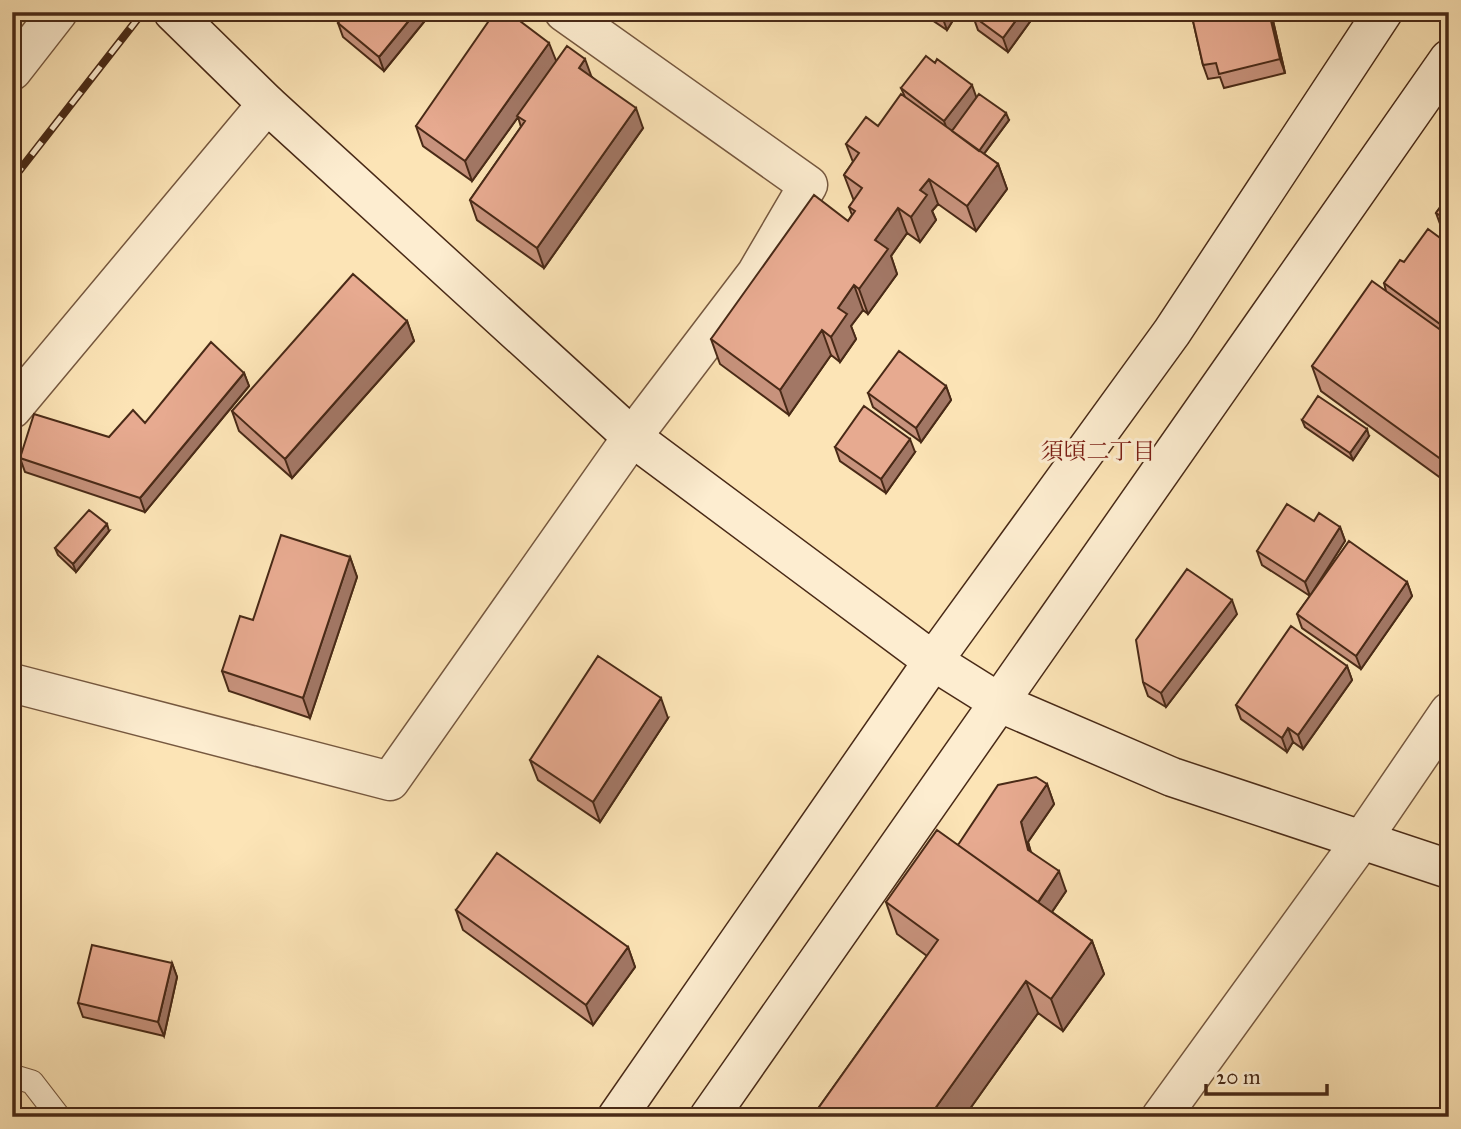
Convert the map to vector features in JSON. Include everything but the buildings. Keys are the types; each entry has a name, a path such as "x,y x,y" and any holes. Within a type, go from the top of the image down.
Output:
{"street":[{"path":"12,71 58,12"},
{"path":"173,12 267,104 632,437 933,661 1000,703 1172,777 1449,869"},
{"path":"12,682 390,781 632,437 757,274 808,185 564,12"},
{"path":"617,1117 933,661 1172,332 1383,12"},
{"path":"709,1117 1449,59"},
{"path":"12,408 267,104"},
{"path":"1161,1117 1361,841 1449,712"}],"lane":[{"path":"12,1076 32,1082 58,1117"}],"railway":[{"path":"12,180 143,12"}],"district":[{"name":"須頃二丁目","path":"1098,451"}]}
